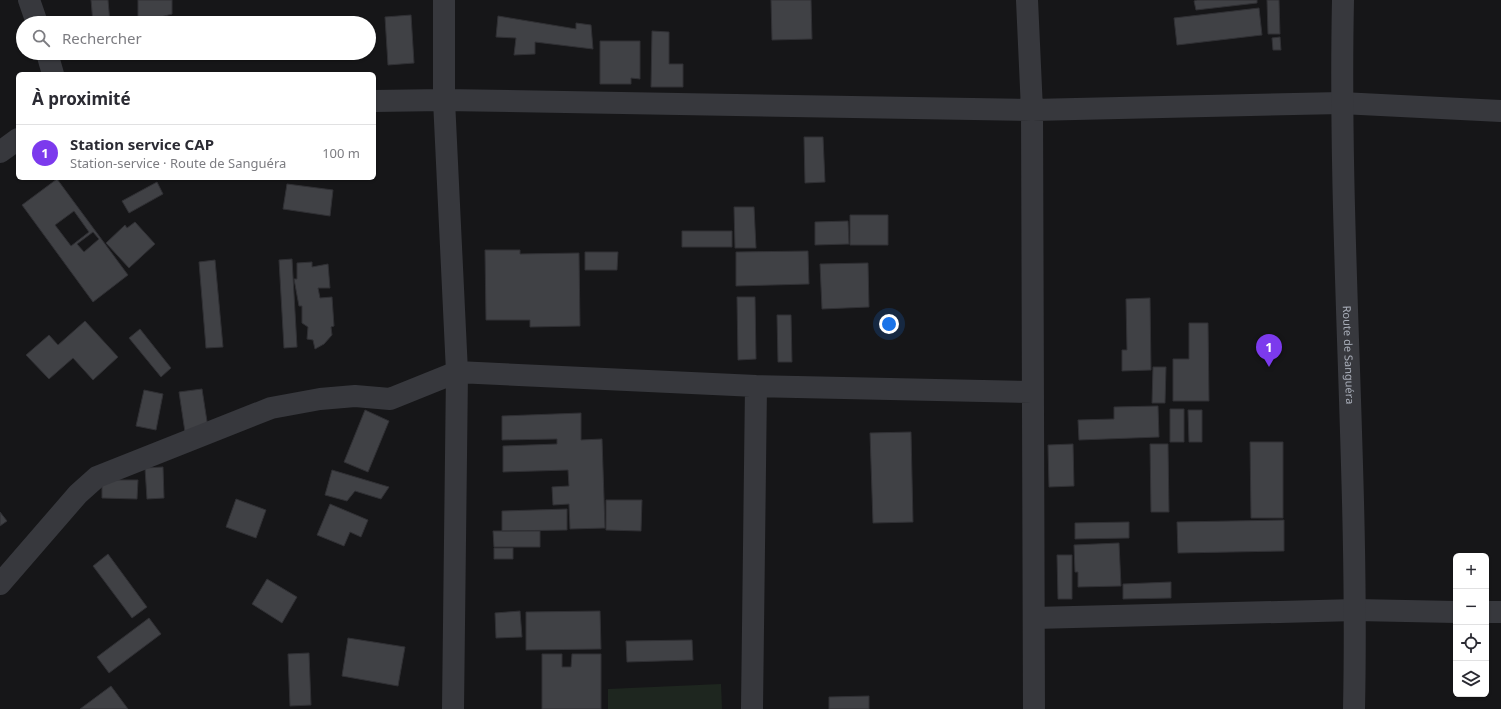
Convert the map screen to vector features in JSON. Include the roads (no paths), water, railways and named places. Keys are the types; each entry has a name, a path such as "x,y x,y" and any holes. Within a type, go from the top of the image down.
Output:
{"street":[{"path":"29,0 35,16"},
{"path":"444,0 444,100 457,372 453,709"},
{"path":"1027,0 1032,110 1034,709"},
{"name":"Route de Sanguéra","path":"1343,0 1341,103 1356,610 1354,709"},
{"path":"48,60 52,72"},
{"path":"376,100 1032,110 1341,103 1501,111"},
{"path":"0,152 16,140"},
{"path":"0,584 78,494 97,477 271,408 320,399 355,396 390,399 457,372 756,386 1033,392"},
{"path":"752,709 756,386"},
{"path":"1034,618 1356,610 1453,612"},
{"path":"1489,612 1501,612"}],"place":[{"name":"Station service CAP","path":"1269,367"}]}
